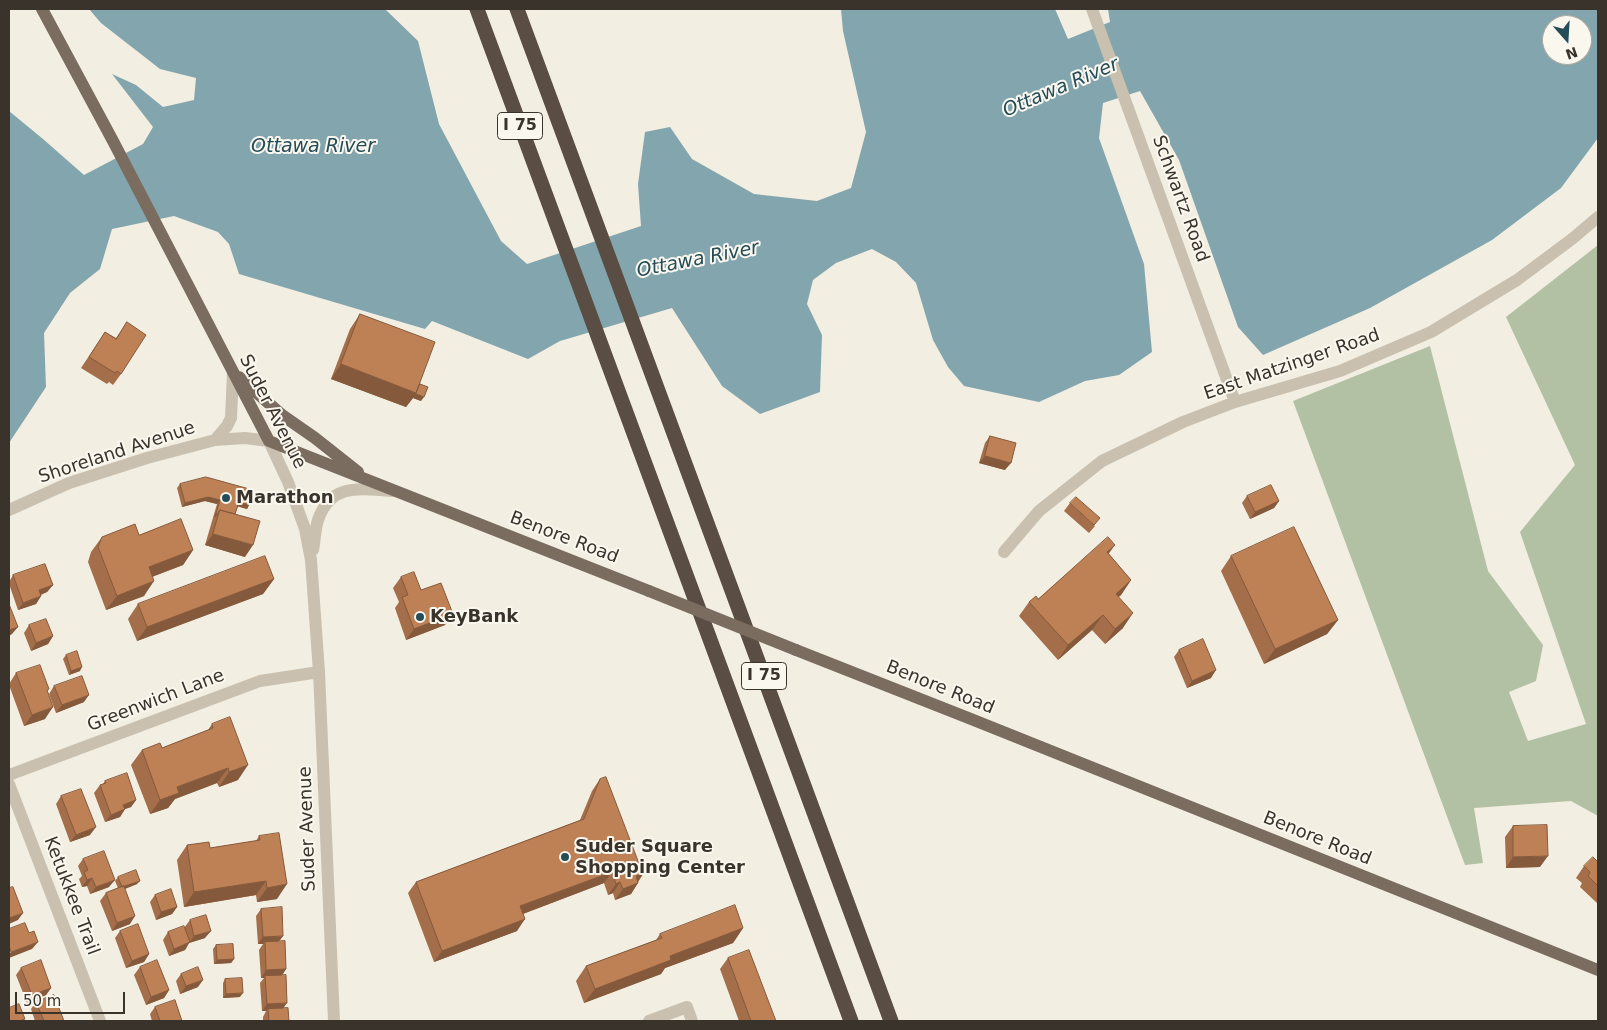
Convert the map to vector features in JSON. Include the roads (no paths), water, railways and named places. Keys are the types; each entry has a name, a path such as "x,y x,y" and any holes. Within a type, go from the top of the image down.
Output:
{"highway":[{"name":"I 75","path":"477,9 851,1021"},
{"name":"I 75","path":"517,9 891,1021"}],"main road":[{"name":"Suder Avenue","path":"42,9 269,441"},
{"path":"233,372 282,415 315,438 368,480"},
{"name":"Benore Road","path":"269,441 1596,968"}],"street":[{"name":"Schwartz Road","path":"1092,9 1235,402"},
{"name":"East Matzinger Road","path":"1004,552 1039,511 1102,461 1183,422 1235,402 1340,371 1432,332 1517,280 1598,217"},
{"path":"214,440 227,426 231,418 233,372"},
{"name":"Shoreland Avenue","path":"9,510 69,483 147,458 214,440 245,438 269,441"},
{"name":"Suder Avenue","path":"269,441 288,482 305,529 311,560 319,672 334,1021"},
{"path":"311,560 318,520 325,506 340,492 356,489 396,491"},
{"name":"Greenwich Lane","path":"9,775 260,681 319,672"},
{"name":"Ketukkee Trail","path":"9,784 100,1021"},
{"path":"649,1021 687,1007 692,1021"}],"water":[{"name":"Ottawa River","path":"89,9 385,9 418,41 439,124 501,241 527,264 641,226 638,184 645,132 670,127 692,159 754,194 817,201 851,188 866,132 843,31 841,9 1055,9 1068,39 1110,22 1108,9 1598,9 1598,138 1561,188 1492,240 1370,308 1263,355 1238,327 1179,160 1140,91 1103,103 1099,138 1144,264 1152,352 1119,375 1085,381 1039,402 964,386 948,367 933,340 916,283 896,262 872,249 836,263 813,280 807,304 822,335 820,392 760,414 722,386 672,308 560,341 528,359 432,321 425,329 239,274 229,244 218,232 174,216 112,229 100,269 70,293 44,333 46,387 9,443 9,111 84,175 143,144 153,127 112,74 136,85 163,107 194,100 196,78 160,69 101,23"}],"place":[{"name":"Marathon","path":"226,498"},
{"name":"KeyBank","path":"420,617"},
{"name":"Suder Square Shopping Center","path":"565,857"}]}
